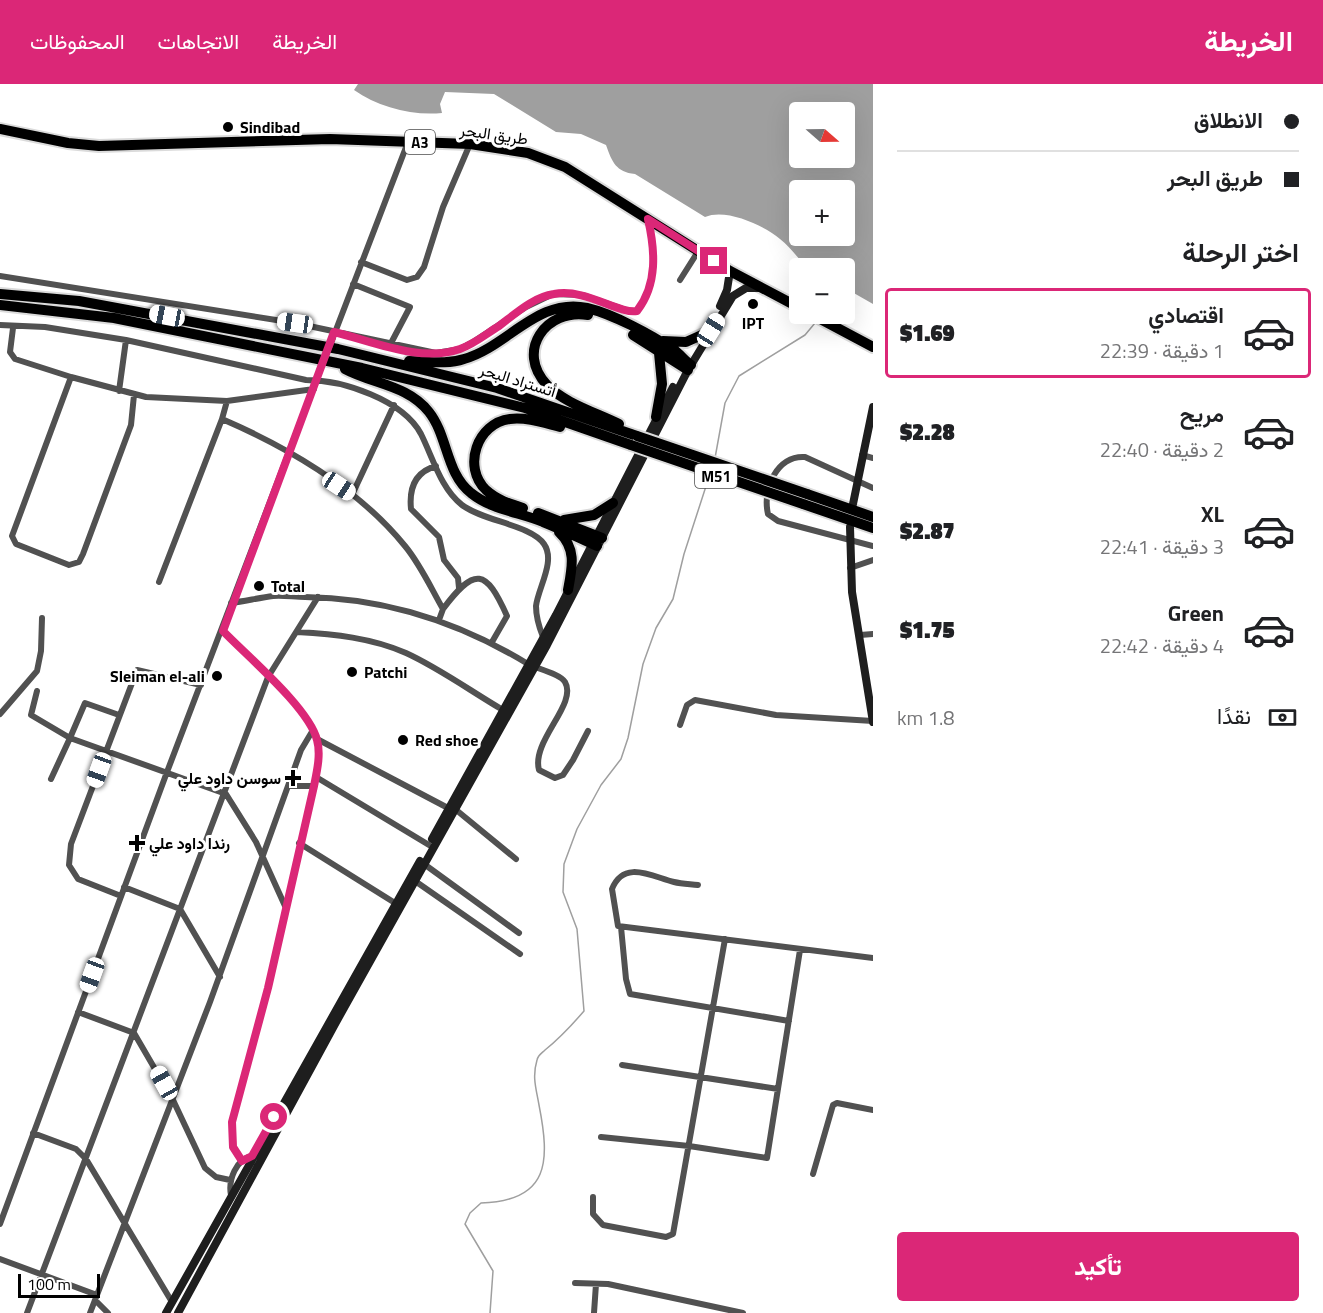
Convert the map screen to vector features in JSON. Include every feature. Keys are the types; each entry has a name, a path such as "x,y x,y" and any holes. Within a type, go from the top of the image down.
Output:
{"highway":[{"name":"طريق البحر","path":"0,129 68,143 99,146 261,139 470,144 528,153 565,167 730,271 789,303"},
{"name":"أتستراد البحر","path":"0,294 79,301 144,312 393,362 528,397 633,438 805,499 873,528"},
{"name":"أتستراد البحر","path":"0,305 114,318 334,362 502,402 582,428 633,438"},
{"path":"393,362 464,360 487,349 538,316 561,307 586,308 600,312 673,349 687,366"},
{"path":"633,438 621,424 564,398 547,385 535,367 534,351 542,330 558,318 579,313 629,332 659,353 687,366"},
{"path":"830,324 873,347"},
{"path":"657,340 675,344 704,334"},
{"path":"656,417 662,384 659,353"},
{"path":"334,362 357,374 400,389 421,404 437,426 453,468 469,492 498,507 557,524 594,515 614,503"},
{"path":"582,428 565,428 527,419 508,419 490,428 476,448 475,469 484,488 504,502 596,541"},
{"name":"أتستراد البحر","path":"805,499 873,517"},
{"path":"557,524 572,550 568,590"}],"main road":[{"path":"166,1313 252,1156 452,808 531,665 687,366 724,301 730,271"},
{"path":"177,1313 415,881 503,710 531,665 568,590 596,541 656,417 733,296 746,288 759,288"},
{"path":"853,504 873,407"},
{"path":"850,526 850,568 870,689 873,722"}],"street":[{"path":"0,1224 167,772 223,631 231,603 408,142"},
{"path":"361,262 407,280 417,277 424,267 443,207 470,144"},
{"path":"0,276 436,354 460,349 543,297 553,294 583,294 629,311 637,311 650,285 654,262 655,250 648,219"},
{"path":"680,280 699,250"},
{"path":"353,284 410,307 390,345"},
{"path":"0,325 13,328 45,327 126,340 298,379 318,377 394,405 414,423 452,495 468,510 532,535 545,545 548,559 536,605 543,638"},
{"path":"13,328 10,346 12,357 71,378 134,395 227,400 314,389"},
{"path":"118,391 126,340"},
{"path":"71,378 12,536 16,544 69,565 79,562 83,554 129,430 135,406 134,395"},
{"path":"159,582 222,419 227,400"},
{"path":"352,495 394,405"},
{"path":"222,419 289,451 352,495 407,548 443,609"},
{"path":"862,455 873,458"},
{"path":"873,488 805,457 796,457 788,459 776,471 766,506 768,514 778,521 873,546"},
{"path":"436,466 427,468 416,478 410,495 411,509 439,537 444,560 454,573 459,588"},
{"path":"850,568 873,560"},
{"path":"454,573 482,579 495,590 507,616 492,642"},
{"path":"439,620 443,609 459,588 475,578"},
{"path":"231,603 274,596 374,602 439,620 492,642 531,665 561,678 566,688 565,703 538,752 539,770 555,778 563,775 588,731"},
{"path":"27,1313 226,794 268,677 318,597"},
{"path":"0,714 37,671 41,651 42,618"},
{"path":"223,631 294,703 317,739 316,777 299,843 268,988 232,1122 233,1147 242,1161"},
{"path":"297,632 352,637 390,646 408,654 503,710"},
{"path":"860,635 873,634"},
{"path":"121,896 78,879 68,858 71,844 119,715 137,670 201,685"},
{"path":"37,691 30,710 31,716 70,738 226,794 263,855 285,906"},
{"path":"680,725 687,705 694,700 776,715 873,722"},
{"path":"51,778 70,738 82,705 85,703 119,715"},
{"path":"90,1313 220,977 302,750 313,730"},
{"path":"317,739 452,808 516,859"},
{"path":"316,777 429,845"},
{"path":"289,786 314,786"},
{"path":"299,843 396,903"},
{"path":"424,864 519,933"},
{"path":"698,885 674,882 640,870 624,875 612,889 616,922 621,927 873,958"},
{"path":"415,881 520,954"},
{"path":"124,887 180,909 220,977"},
{"path":"621,927 626,980 630,994 713,1006 789,1021"},
{"path":"593,1197 593,1214 603,1225 670,1236 675,1230 725,939"},
{"path":"601,1137 689,1146 767,1158 800,950"},
{"path":"78,1012 134,1033 173,1100 206,1168 216,1177 230,1180"},
{"path":"622,1065 778,1089"},
{"path":"813,1174 833,1105 837,1103 873,1110"},
{"path":"33,1133 76,1149 86,1159 172,1302"},
{"path":"231,1195 230,1180 242,1161 252,1156"},
{"path":"0,1259 96,1298 108,1313"},
{"path":"575,1283 608,1284 743,1313"},
{"path":"594,1313 596,1284"}],"shaded area":[{"path":"358,84 873,84 873,304 855,294 855,258 798,258 780,239 764,228 744,219 723,215 705,217 635,174 623,171 613,161 606,145 581,134 556,132 494,94 445,92 440,104 442,113 431,114 407,112 384,106 354,90"}],"waterway":[{"path":"715,458 725,403 739,376 805,335 814,324"},
{"path":"490,1313 493,1271 465,1224 470,1213 481,1203 504,1201 521,1195 533,1186 540,1174 544,1160 544,1144 535,1082 537,1060 540,1054 561,1036 584,1011 577,929 563,892 564,864 577,829 601,785 621,759 628,738 643,664 656,628 673,599 684,554 709,477"}],"place":[{"name":"Sindibad","path":"228,127"},
{"name":"IPT","path":"753,304"},
{"name":"Total","path":"259,586"},
{"name":"Patchi","path":"352,672"},
{"name":"Sleiman el-ali","path":"217,676"},
{"name":"Red shoe","path":"403,740"},
{"name":"سوسن داود علي","path":"293,778"},
{"name":"رندا داود علي","path":"137,843"}],"route":[{"path":"274,1117 252,1156 242,1161 233,1147 232,1122 268,988 299,843 314,786 319,752 313,730 294,703 223,631 231,603 334,332 436,354 460,349 526,307 553,294 583,294 629,311 637,311 646,297 654,262 655,250 648,219 714,261"}]}
